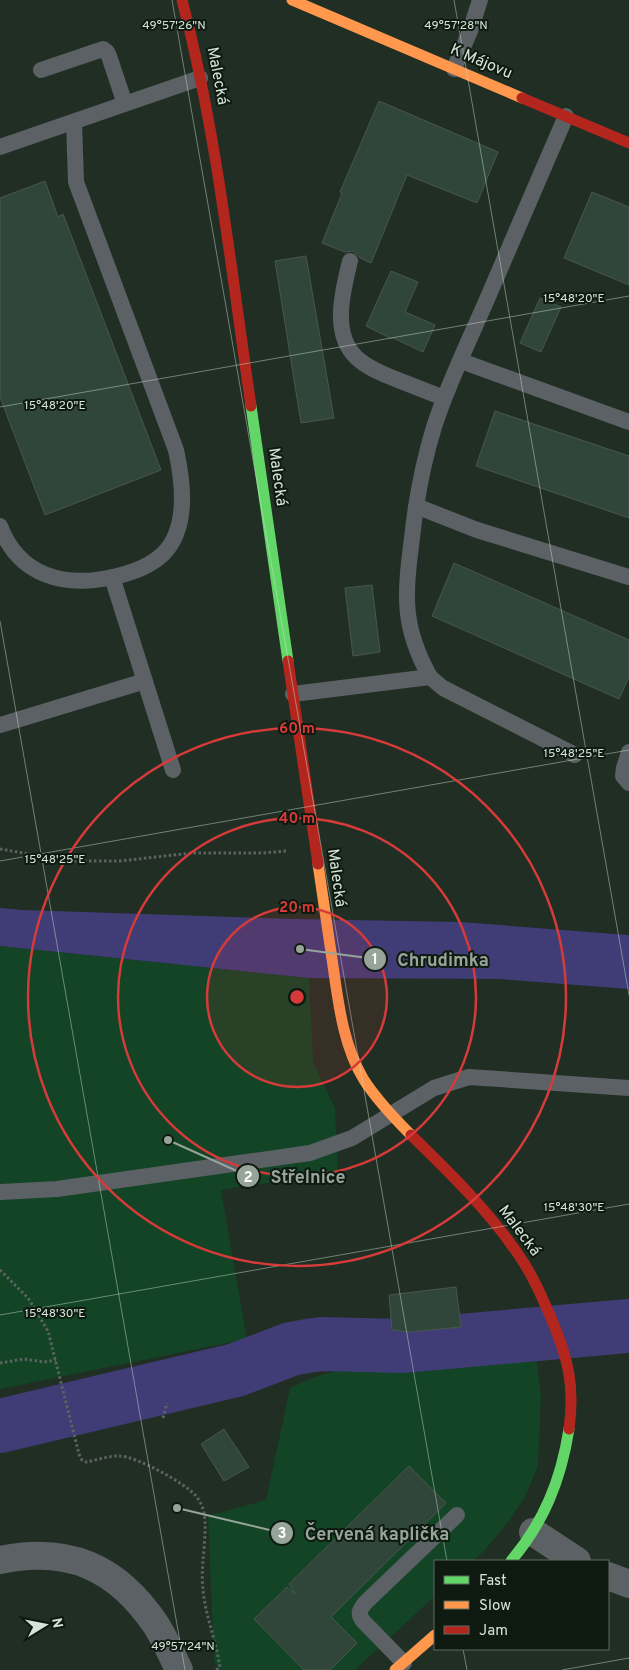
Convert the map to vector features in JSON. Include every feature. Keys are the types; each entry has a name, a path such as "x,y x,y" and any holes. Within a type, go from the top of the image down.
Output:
{"street":[{"name":"Malecká","path":"182,0 193,42 209,124 338,1008 352,1054 364,1079 390,1114 458,1182 511,1244 530,1273 564,1348 568,1366 571,1403 567,1447 556,1489 548,1508 512,1560"},
{"name":"K Májovu","path":"292,0 629,143"},
{"path":"533,1532 575,1560"},
{"path":"0,1560 33,1555 55,1556 97,1568 118,1582 138,1602 157,1626 179,1670"},
{"path":"609,1576 629,1584"},
{"path":"400,1666 434,1636"}],"lane":[{"path":"454,69 470,31 480,0"},
{"path":"41,70 103,49 107,52 126,104"},
{"path":"0,147 200,78"},
{"path":"566,116 444,398 427,453 416,506 408,566 407,616 410,634 418,655 430,677 443,688 575,755"},
{"path":"0,526 4,537 16,555 30,567 50,577 72,582 96,581 145,568 164,552 174,536 180,518 183,495 182,476 176,450 76,182 74,122"},
{"path":"350,261 341,313 341,327 348,349 359,361 373,371 444,398"},
{"path":"461,361 629,422"},
{"path":"416,506 477,530 629,577"},
{"path":"112,578 173,770"},
{"path":"293,694 430,677"},
{"path":"0,725 144,681"},
{"path":"629,752 623,776 629,784"},
{"path":"0,1192 57,1189 310,1153 352,1138 434,1088 469,1077 629,1088"},
{"path":"400,1666 364,1622 360,1616 360,1610 366,1602 457,1515"}],"path":[{"path":"0,849 70,860 120,861 192,853 262,853 316,849"},
{"path":"0,1270 28,1298 50,1336 73,1432 82,1460 86,1462 120,1456 144,1464 180,1483 197,1497 202,1505 204,1513 202,1588 218,1649 220,1666 216,1670"},
{"path":"0,1363 24,1359 44,1362 56,1360"},
{"path":"163,1418 167,1404"}],"green space":[{"path":"0,946 309,978 313,1062 335,1108 338,1172 221,1190 247,1339 0,1389"},
{"path":"534,1343 541,1394 538,1466 525,1497 508,1522 474,1560 434,1560 434,1597 355,1670 219,1670 214,1661 208,1516 266,1500 290,1388 321,1375 350,1367 402,1356 455,1349"}],"shaded area":[{"path":"0,908 294,919 461,922 628,935 629,989 499,979 309,978 0,946"}],"building":[{"path":"379,101 498,152 477,203 407,175 371,263 360,258 353,251 345,252 322,243 342,193 340,192"},
{"path":"45,181 58,217 63,214 161,470 45,515 0,397 0,198"},
{"path":"592,192 629,207 629,285 564,258"},
{"path":"306,256 334,418 301,423 275,261"},
{"path":"391,271 418,282 405,312 435,325 423,352 366,326"},
{"path":"540,298 561,307 541,352 520,343"},
{"path":"495,411 629,456 629,518 476,466"},
{"path":"454,563 629,640 629,677 619,699 432,616"},
{"path":"372,585 380,652 353,656 345,588"},
{"path":"456,1287 461,1327 410,1332 392,1330 389,1295"},
{"path":"224,1429 249,1467 224,1481 201,1444"},
{"path":"409,1466 446,1503 331,1617 357,1643 330,1670 304,1670 254,1619 287,1587 295,1594 289,1584"}],"waterway":[{"path":"0,1426 236,1370 291,1349 307,1346 322,1344 402,1346 629,1326"}],"traffic: fast":[{"path":"251,406 288,661"},
{"path":"512,1560 533,1531 549,1500 561,1466 569,1429"}],"traffic: slow":[{"path":"292,0 522,98"},
{"path":"318,864 339,1005 351,1052 369,1087 386,1109 411,1135"},
{"path":"395,1670 434,1636"}],"traffic: jam":[{"path":"182,0 205,100 214,151 251,406"},
{"path":"522,98 629,143"},
{"path":"288,661 318,864"},
{"path":"411,1135 455,1178 483,1209 525,1264 557,1332 566,1359 571,1399 569,1429"}],"place":[{"name":"Chrudimka","path":"300,949"},
{"name":"Střelnice","path":"168,1140"},
{"name":"Červená kaplička","path":"177,1508"}]}
